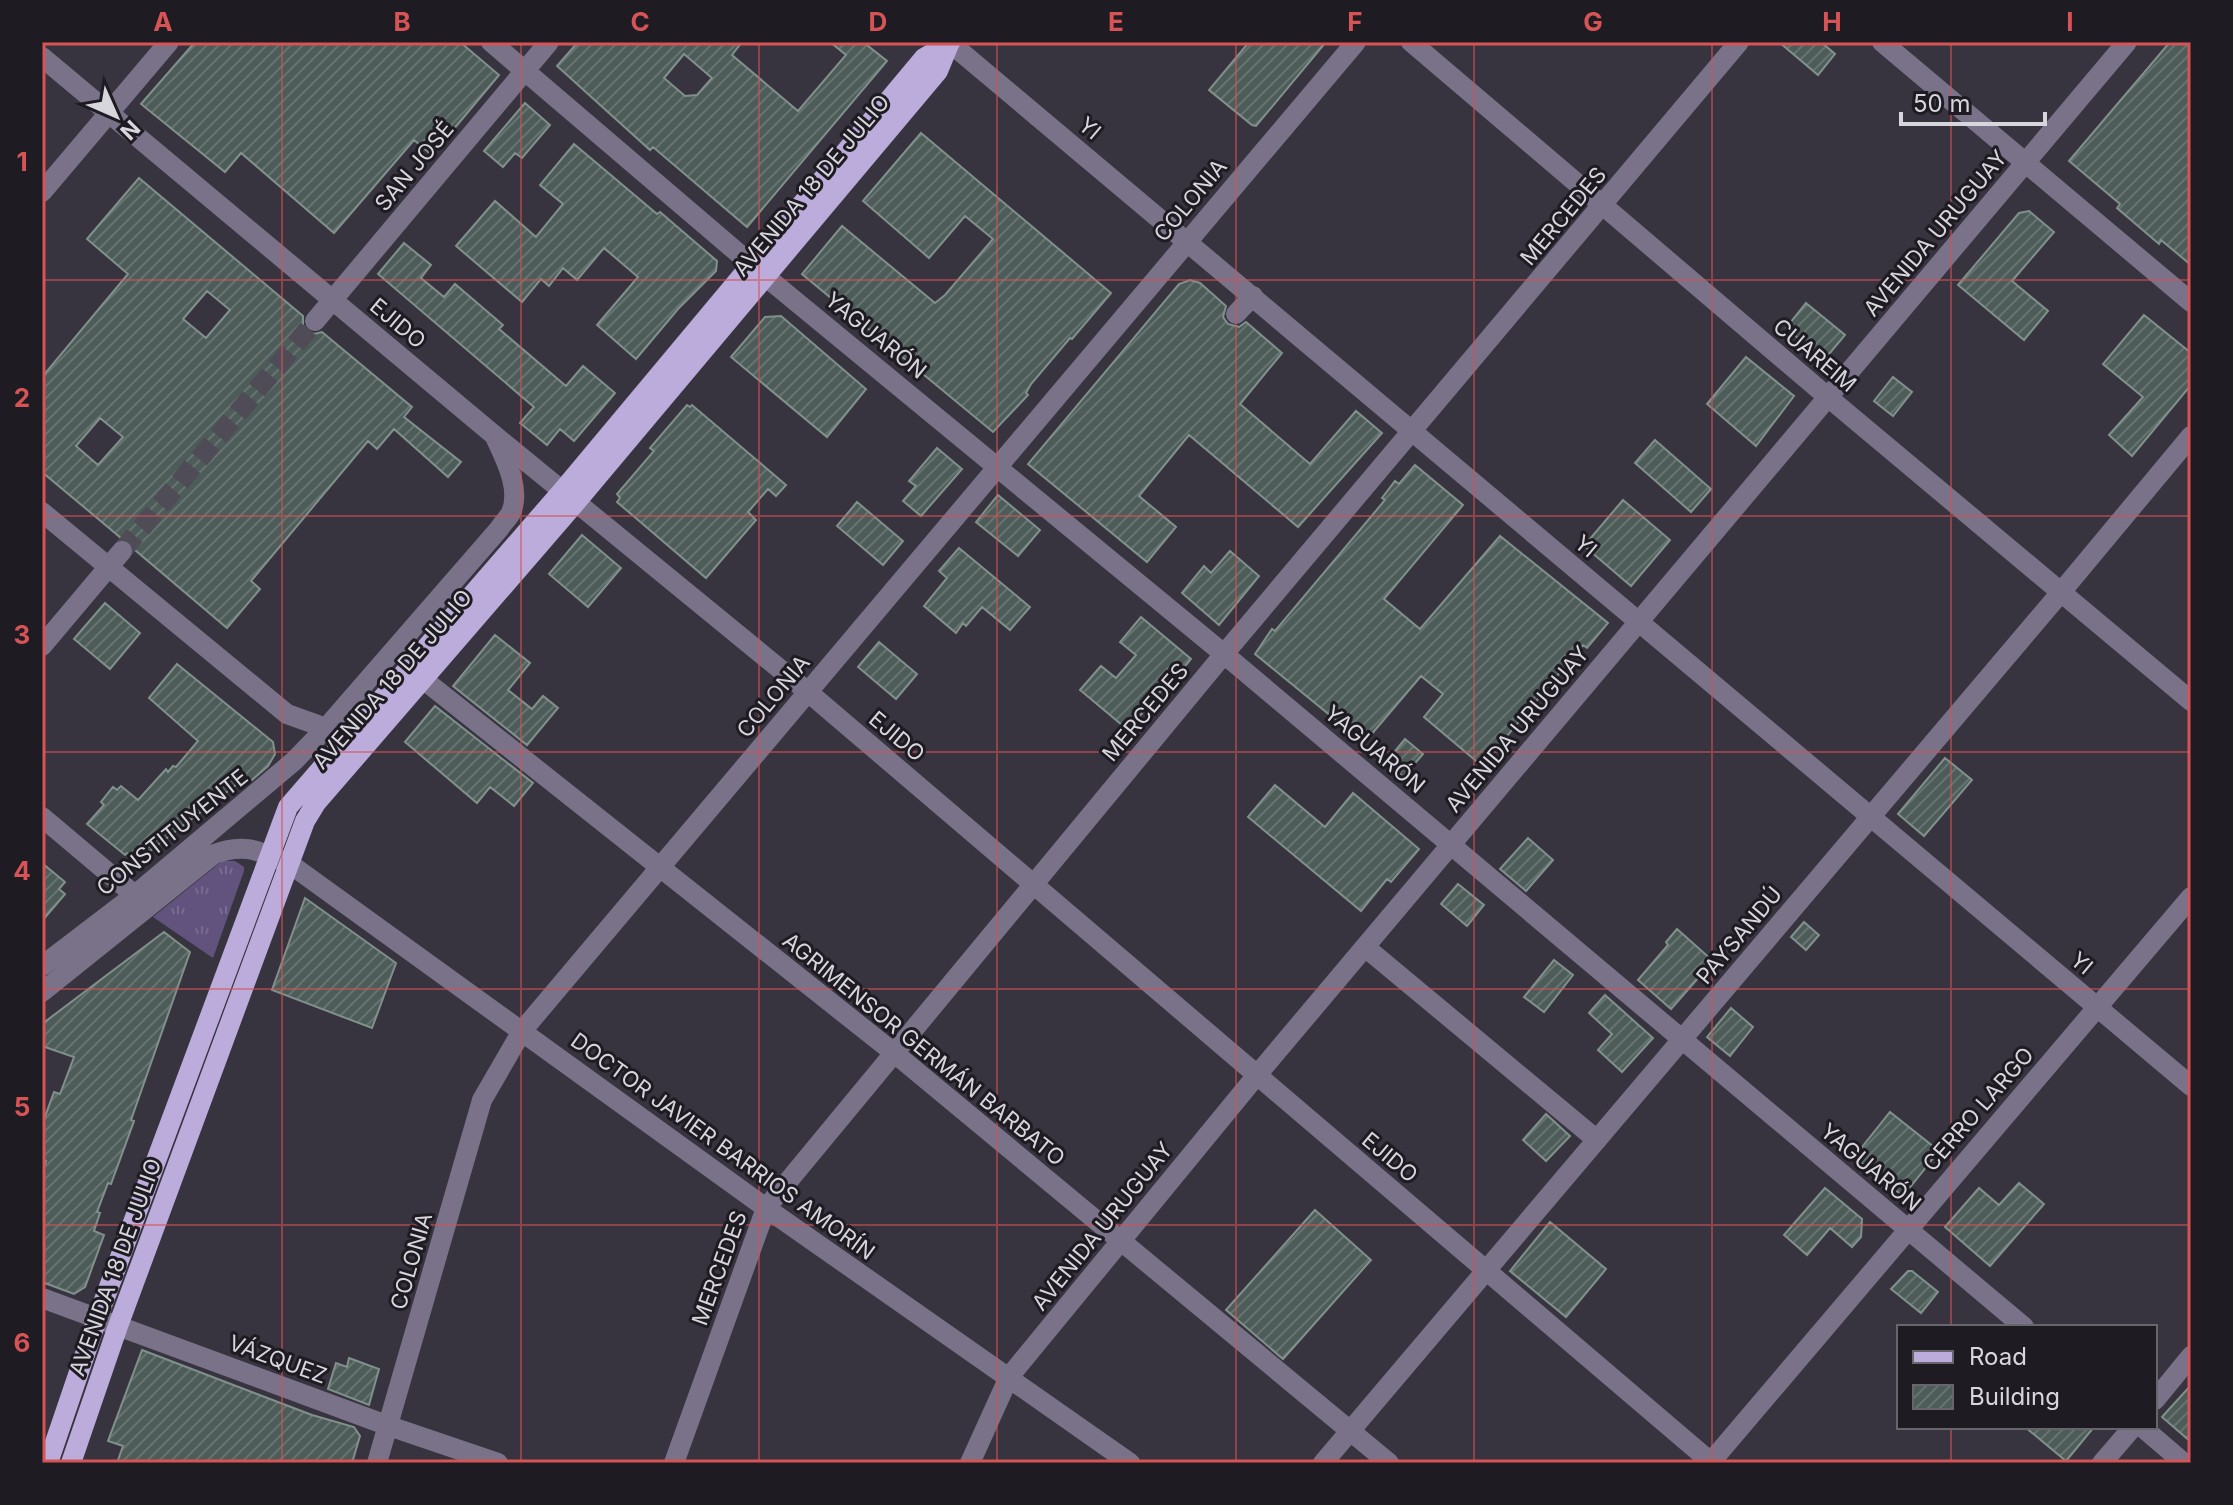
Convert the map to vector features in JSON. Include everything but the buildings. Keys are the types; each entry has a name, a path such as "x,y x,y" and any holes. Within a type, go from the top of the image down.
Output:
{"main road":[{"name":"AVENIDA 18 DE JULIO","path":"71,1463 118,1326 305,821 316,803 424,680 570,495 758,270 938,71 950,42"},
{"name":"AVENIDA 18 DE JULIO","path":"48,1463 97,1319 288,807 496,566 570,495"}],"street":[{"path":"42,192 169,42"},
{"name":"YAGUARÓN","path":"491,42 758,270 1224,654 2022,1325"},
{"name":"SAN JOSÉ","path":"315,321 549,42"},
{"name":"YI","path":"950,42 2191,1086"},
{"name":"COLONIA","path":"377,1463 482,1100 522,1031 1356,42"},
{"name":"CUAREIM","path":"1411,42 2191,701"},
{"name":"MERCEDES","path":"674,1463 766,1208 1224,654 1739,42"},
{"path":"1882,42 2191,302"},
{"name":"AVENIDA URUGUAY","path":"970,1463 1009,1377 1257,1075 2127,42"},
{"name":"EJIDO","path":"42,57 494,435 808,692 1711,1463"},
{"path":"1236,314 1253,296"},
{"path":"1118,324 1134,337"},
{"name":"AVENIDA 18 DE JULIO","path":"452,582 496,566 508,533 512,477 494,435"},
{"name":"PAYSANDÚ","path":"1323,1463 2191,436"},
{"path":"42,512 115,559 287,714 326,728"},
{"name":"AVENIDA 18 DE JULIO","path":"326,728 511,513"},
{"path":"42,646 115,559"},
{"name":"AGRIMENSOR GERMÁN BARBATO","path":"424,680 893,1052 1389,1463"},
{"name":"CONSTITUYENTE","path":"42,992 276,779 326,728"},
{"path":"42,817 142,901"},
{"name":"CONSTITUYENTE","path":"42,966 214,854 239,847 290,864"},
{"name":"DOCTOR JAVIER BARRIOS AMORÍN","path":"290,864 766,1208 1130,1463"},
{"name":"CERRO LARGO","path":"1711,1463 1907,1228 2191,897"},
{"path":"1365,947 1597,1140"},
{"name":"VÁZQUEZ","path":"42,1298 498,1463"},
{"path":"2157,1398 2191,1356"},
{"path":"2102,1463 2131,1429"},
{"path":"2144,1429 2184,1463"}],"green space":[{"path":"222,861 235,861 244,867 244,871 213,958 153,917"}],"tunnel":[{"path":"122,551 315,321"}]}
